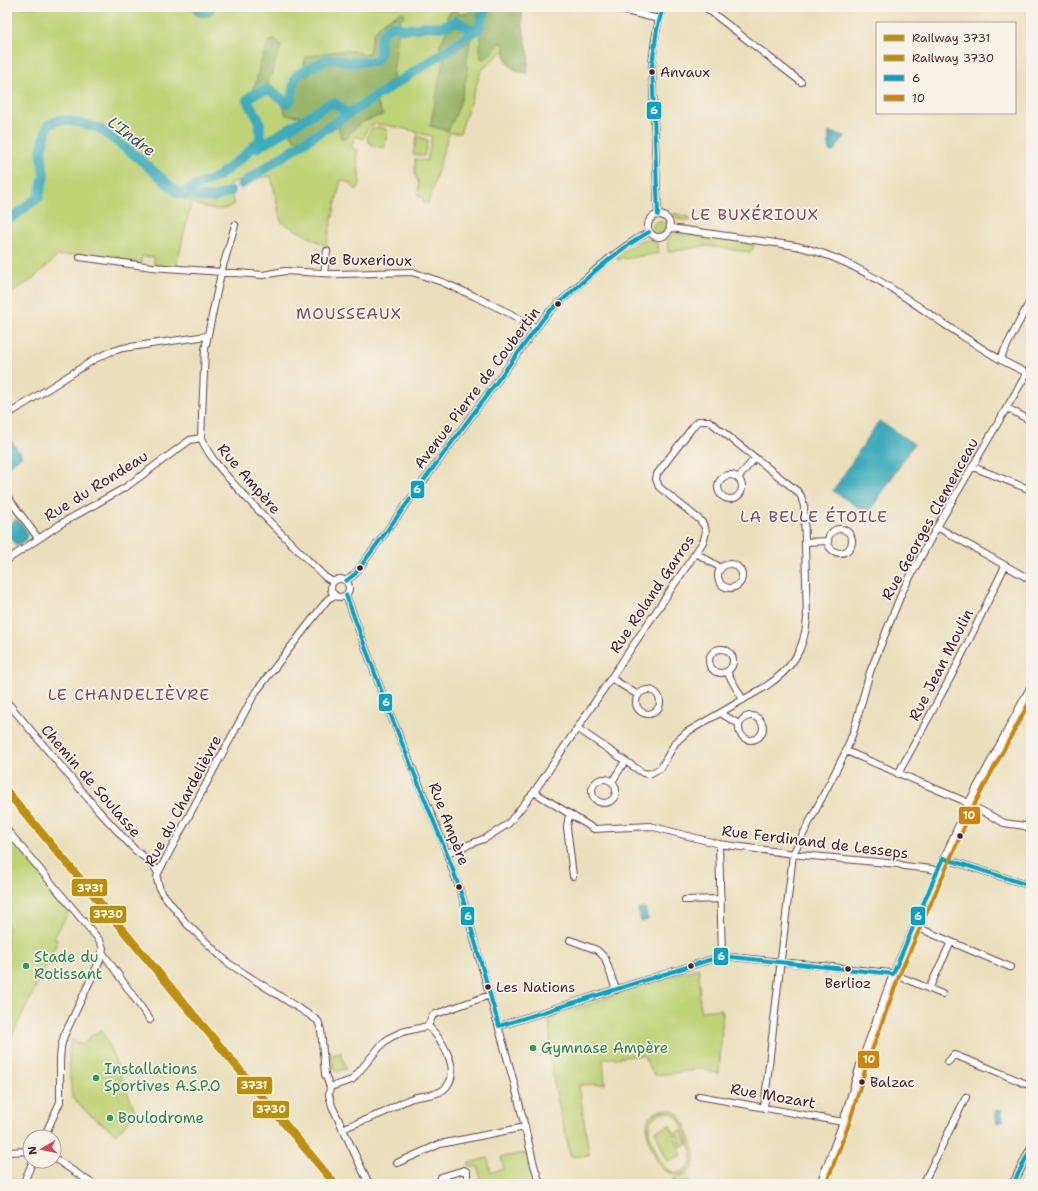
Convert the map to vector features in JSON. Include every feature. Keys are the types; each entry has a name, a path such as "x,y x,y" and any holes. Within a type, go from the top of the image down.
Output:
{"main road":[{"path":"1013,1184 1031,1148"}],"street":[{"path":"609,7 659,19"},
{"path":"658,215 652,65 659,19 663,7"},
{"path":"706,7 801,82"},
{"path":"654,216 665,216 671,224 671,228 667,234 661,237 654,236 649,232 649,221 654,216"},
{"name":"Rue Ampère","path":"235,225 221,273 207,336 205,349 201,438 206,450 217,466 264,518 325,577 334,582"},
{"path":"671,228 796,246 826,255 867,273 959,334 1000,359 1029,374"},
{"name":"Avenue Pierre de Coubertin","path":"346,581 354,574 394,522 550,311 612,256 628,244 649,232"},
{"path":"324,273 327,250"},
{"path":"80,257 152,267 221,273"},
{"name":"Rue Buxerioux","path":"221,273 263,275 285,271 340,274 412,272 436,280 474,296 508,312 536,328"},
{"path":"1000,359 1031,299"},
{"path":"7,415 95,359 110,352 123,348 207,336"},
{"name":"Rue Georges Clemenceau","path":"793,854 846,751 854,730 870,672 902,592 937,528 1007,408 1029,374"},
{"path":"1007,408 1031,421"},
{"name":"Rue Roland Garros","path":"447,853 486,838 508,824 534,792 577,728 696,553 703,542 706,534 705,526 700,520 659,487 656,478 657,474 695,424 703,420 709,421 801,496 804,506 806,542 807,619 806,632 800,652 786,671 777,680 679,738 661,768 649,774 643,773 577,728"},
{"name":"Rue du Rondeau","path":"7,560 62,523 126,487 190,440 201,438"},
{"path":"738,478 755,458"},
{"path":"973,467 1031,490"},
{"path":"727,475 738,478 742,484 742,489 738,496 730,499 722,497 718,487 721,479 727,475"},
{"path":"7,496 38,538"},
{"path":"937,528 1031,580"},
{"path":"842,529 851,535 852,543 849,550 841,554 833,552 828,542 834,531 842,529"},
{"path":"806,542 828,542"},
{"path":"696,553 721,568"},
{"path":"727,564 738,566 742,573 742,578 738,585 730,588 722,585 718,576 721,568 727,564"},
{"name":"Rue Jean Moulin","path":"898,774 954,671 1005,566"},
{"path":"341,579 346,581 349,586 346,594 339,596 335,594 332,587 334,582 341,579"},
{"name":"Rue du Chardelièvre","path":"335,594 328,599 255,693 158,873 157,879 160,890 186,923 228,963 318,1021 321,1030 325,1074 330,1087 330,1100 368,1184"},
{"name":"Rue Ampère","path":"346,594 386,706 447,853 462,896 499,1026 540,1184"},
{"path":"723,649 732,655 732,667 727,672 718,673 711,668 709,661 710,657 715,651 723,649"},
{"path":"727,672 743,700"},
{"path":"611,678 638,695"},
{"path":"820,1184 843,1122 860,1065 893,974 937,871 968,804 1031,686"},
{"path":"645,690 656,693 660,700 660,704 656,711 648,715 640,712 636,702 638,695 645,690"},
{"name":"Chemin de Soulasse","path":"7,702 97,809 135,850 152,863 158,873"},
{"path":"1021,705 1031,711"},
{"path":"720,713 739,724"},
{"path":"748,716 756,717 763,725 762,734 756,739 746,739 741,735 739,724 741,720 748,716"},
{"path":"846,751 968,804 1004,823 1025,826 1031,830"},
{"path":"612,782 625,761"},
{"path":"601,779 606,779 612,782 616,788 616,793 613,800 604,803 596,801 592,791 595,783 601,779"},
{"name":"Rue Ferdinand de Lesseps","path":"534,792 594,829 650,826 719,844 793,854 898,864 937,871"},
{"path":"569,814 567,827 573,876"},
{"path":"7,830 100,941 103,951 150,1020"},
{"path":"719,844 722,956"},
{"path":"764,1108 793,854"},
{"path":"943,858 1031,886"},
{"path":"685,900 720,898"},
{"path":"914,926 1010,967"},
{"path":"570,940 597,950 605,958 616,990"},
{"path":"929,989 951,942"},
{"path":"48,1129 60,1102 60,1060 63,1041 103,951"},
{"path":"499,1026 722,956 893,974 942,994"},
{"path":"428,1026 433,1015 490,994"},
{"path":"330,1087 352,1080 383,1043 391,1037 402,1032 428,1026"},
{"path":"342,1129 384,1112 412,1098 442,1090 447,1087 450,1082 451,1070 446,1050 442,1042 428,1026"},
{"path":"948,1062 954,1055 1031,1086"},
{"name":"Rue Mozart","path":"699,1096 843,1122"},
{"path":"923,1184 966,1097"},
{"path":"397,1162 440,1144 526,1127"},
{"path":"7,1152 22,1151"},
{"path":"62,1163 93,1184"},
{"path":"23,1184 30,1169"},
{"path":"455,1184 441,1179 441,1177 464,1170 467,1172 467,1184"}],"green space":[{"path":"7,7 521,7 508,51 501,53 481,71 460,133 449,133 428,204 424,203 423,198 418,196 419,184 415,174 415,159 427,161 432,136 393,126 375,124 367,129 363,139 356,136 351,147 358,150 359,187 356,190 350,183 341,180 326,246 281,222 271,176 237,181 229,184 234,204 228,207 218,210 191,203 176,268 154,265 154,257 142,256 141,264 81,254 58,256 30,281 7,295"},
{"path":"473,7 479,7 476,28 441,49 439,47 447,30 447,16 451,11 455,10 465,14"},
{"path":"493,7 521,7 523,29 529,56 527,73 520,72 511,67 507,61 502,42 485,59 481,58 481,31"},
{"path":"403,12 405,14 398,23 398,37 393,79 348,112 316,131 304,138 294,140 291,134 292,128 298,127 309,118 286,115 281,102 271,93 253,100 251,92 256,82 260,64 269,41 275,40 281,46 267,86 275,89 286,97 297,93 293,74 295,71 306,77 310,75 304,64 306,57 344,51 358,52 363,55 369,53 375,30 383,22"},
{"path":"470,41 467,60 467,75 461,100 448,131 430,126 444,58"},
{"path":"376,101 383,115 362,123 350,133 347,138 341,138 338,124"},
{"path":"379,127 388,130 384,148 371,144 367,138 371,129"},
{"path":"417,136 428,140 424,156 413,154"},
{"path":"674,213 691,218 690,221 677,219 674,216"},
{"path":"659,221 663,223 665,227 663,231 659,233 655,231 653,227 655,223"},
{"path":"682,233 683,235 688,236 690,234 752,242 754,247 750,252 705,246 668,252 667,243 669,238"},
{"path":"649,239 657,243 659,253 625,259 623,257 619,260 617,259 618,255 633,245 640,241"},
{"name":"Stade du Rotissant","path":"7,833 56,891 56,895 59,898 63,898 70,909 54,938 58,941 7,1046"},
{"path":"699,968 700,1011 722,1009 721,1012 723,1012 719,1074 701,1069 693,1069 693,1071 654,1075 643,1055 603,1059 605,1084 579,1085 589,1155 571,1157 555,1089 551,1062 549,1018 664,978"},
{"name":"Installations Sportives A.S.P.O","path":"102,1030 136,1113 116,1134 88,1113 72,1098 69,1065 70,1039 83,1045 92,1035"},
{"path":"341,1052 346,1069 336,1072 330,1056"},
{"path":"662,1110 672,1110 680,1116 692,1143 695,1155 693,1166 685,1173 674,1174 659,1165 647,1134 649,1119 654,1114","holes":["663,1112 670,1113 677,1117 682,1125 691,1149 692,1157 689,1166 677,1173 671,1172 665,1167 657,1154 649,1133 649,1126 652,1120 656,1115"]},
{"path":"670,1125 682,1155 667,1161 655,1131"},
{"path":"682,1130 688,1144 682,1147 676,1133"},
{"path":"526,1153 533,1184 480,1184 479,1167 469,1167 468,1163 488,1158 491,1172 504,1169 501,1157"},
{"path":"686,1174 690,1184 675,1184 673,1179"}],"water":[{"path":"192,7 216,7 210,15 205,17 195,14"},
{"path":"829,132 845,136 833,152 829,151"},
{"path":"879,421 914,444 868,514 833,491"},
{"path":"7,435 22,456 7,467"},
{"path":"16,519 24,527 27,533 26,540 16,545 7,534 7,526"},
{"path":"645,908 648,920 641,922 638,909"},
{"path":"1002,1110 1003,1121 997,1123 995,1111"}],"waterway":[{"name":"L'Indre","path":"242,184 478,29 487,7"},
{"path":"179,194 219,176 246,154 260,140 260,122 247,100 254,94 270,90 287,103 291,99 295,79 299,74 326,60 337,59 349,63 375,61 381,53 380,41 382,35 391,26 396,26 403,29 425,26 441,27 457,21 471,30 478,29"},
{"path":"257,148 329,104 335,103 348,114"},
{"name":"L'Indre","path":"7,221 39,197 44,176 41,150 48,125 59,120 67,120 99,128 141,160 179,194 213,198 231,191"}],"rail line":[{"name":"3731","path":"7,789 337,1184"},
{"name":"3730","path":"7,794 333,1184"}],"transit line":[{"name":"6","path":"658,215 652,65 657,29 663,7"},
{"name":"6","path":"346,581 355,574 543,319 550,311 622,249 649,232"},
{"name":"6","path":"346,595 387,706 451,864 462,896 499,1026"},
{"name":"10","path":"826,1184 849,1124 866,1067 899,976 973,807 1031,699"},
{"name":"6","path":"943,858 1031,886"},
{"name":"6","path":"893,974 943,858"},
{"name":"6","path":"499,1026 722,956 893,974"},
{"name":"6","path":"1013,1184 1031,1148"}],"place":[{"name":"Anvaux","path":"652,72"},
{"name":"Stade du Rotissant","path":"26,966"},
{"name":"Berlioz","path":"848,969"},
{"name":"Les Nations","path":"488,987"},
{"name":"Gymnase Ampère","path":"533,1048"},
{"name":"Installations Sportives A.S.P.O","path":"96,1078"},
{"name":"Balzac","path":"862,1082"},
{"name":"Boulodrome","path":"110,1118"}],"district":[{"name":"LE BUXÉRIOUX","path":"755,214"},
{"name":"MOUSSEAUX","path":"349,313"},
{"name":"LA BELLE ÉTOILE","path":"814,516"},
{"name":"LE CHANDELIÈVRE","path":"129,694"}]}
